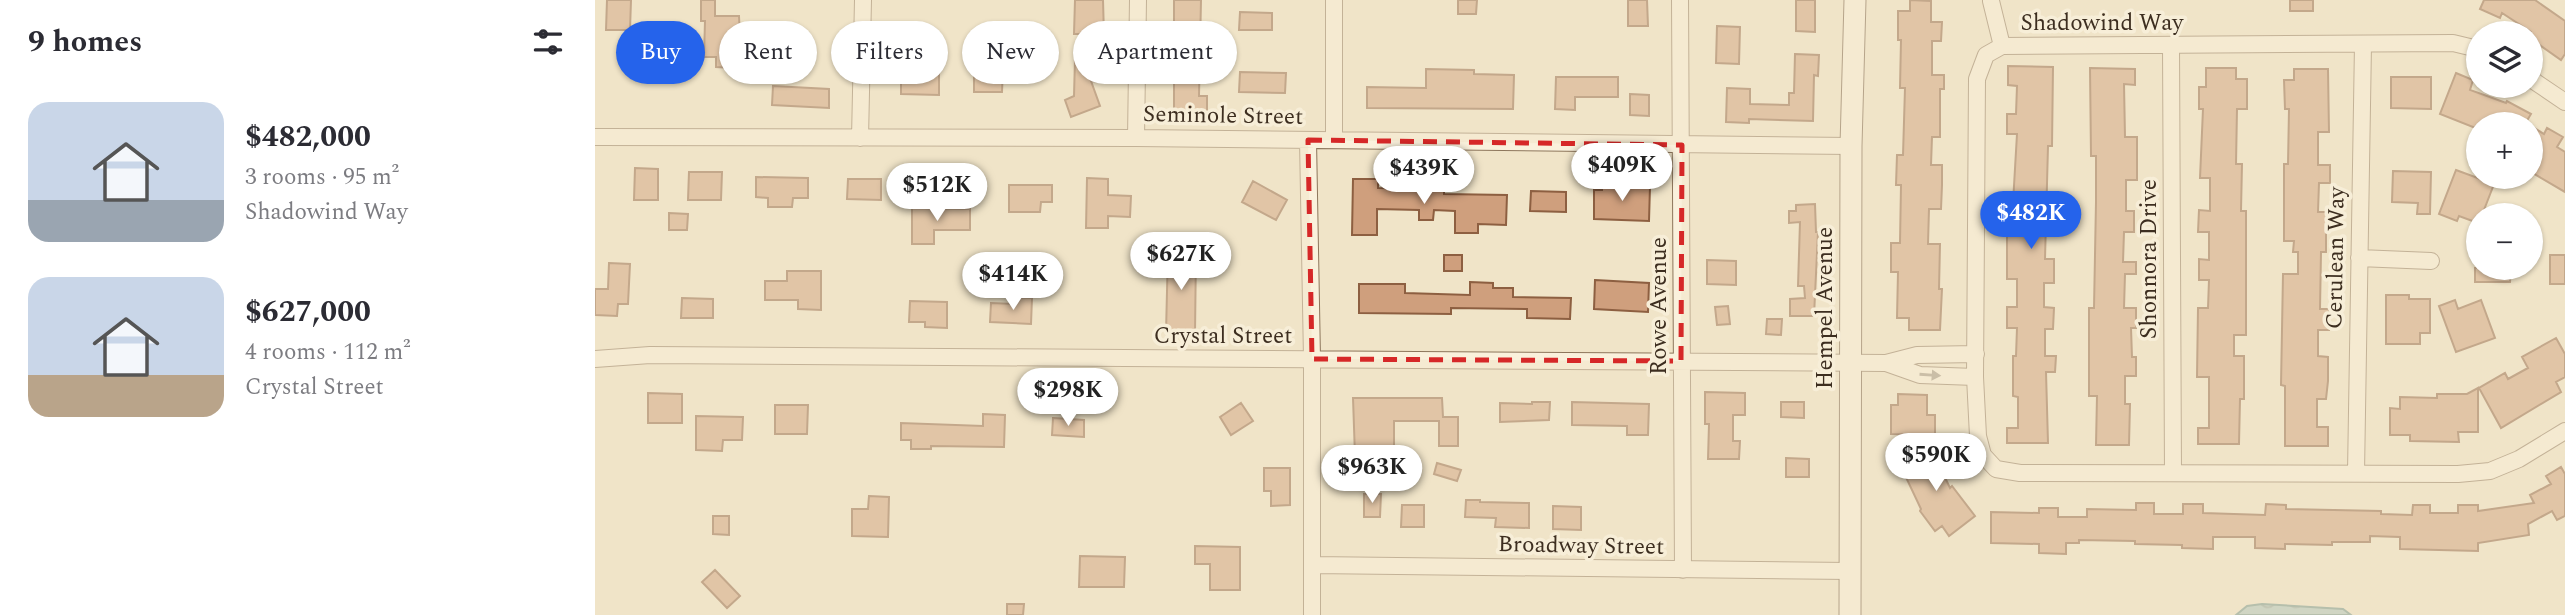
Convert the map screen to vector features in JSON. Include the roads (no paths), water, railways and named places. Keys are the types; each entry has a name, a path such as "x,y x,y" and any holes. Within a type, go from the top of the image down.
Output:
{"street":[{"path":"860,138 863,0"},
{"path":"1136,138 1139,0"},
{"path":"1334,0 1334,140"},
{"name":"Rowe Avenue","path":"1681,0 1683,570"},
{"name":"Hempel Avenue","path":"1850,615 1851,146 1855,0"},
{"path":"1991,1 2002,46"},
{"name":"Shadowind Way","path":"2466,46 2453,43 2002,46 1986,55 1977,79 1977,436 1983,455 1996,469 2020,473 2458,474 2490,471 2519,459 2565,431"},
{"name":"Cerulean Way","path":"2355,473 2363,44"},
{"name":"Shonnora Drive","path":"2171,45 2173,473"},
{"path":"2543,87 2565,102"},
{"name":"Seminole Street","path":"595,137 1136,138 1851,146"},
{"path":"1308,140 1312,359 1312,615"},
{"path":"2359,258 2431,261"},
{"path":"1852,363 1886,363 1917,355 1976,354"},
{"name":"Crystal Street","path":"595,359 650,355 1852,363"},
{"path":"1886,363 1920,375 1975,377"},
{"name":"Broadway Street","path":"1312,565 1850,571"}],"water":[{"path":"2262,604 2343,609 2351,615 2236,615 2247,606"}]}
